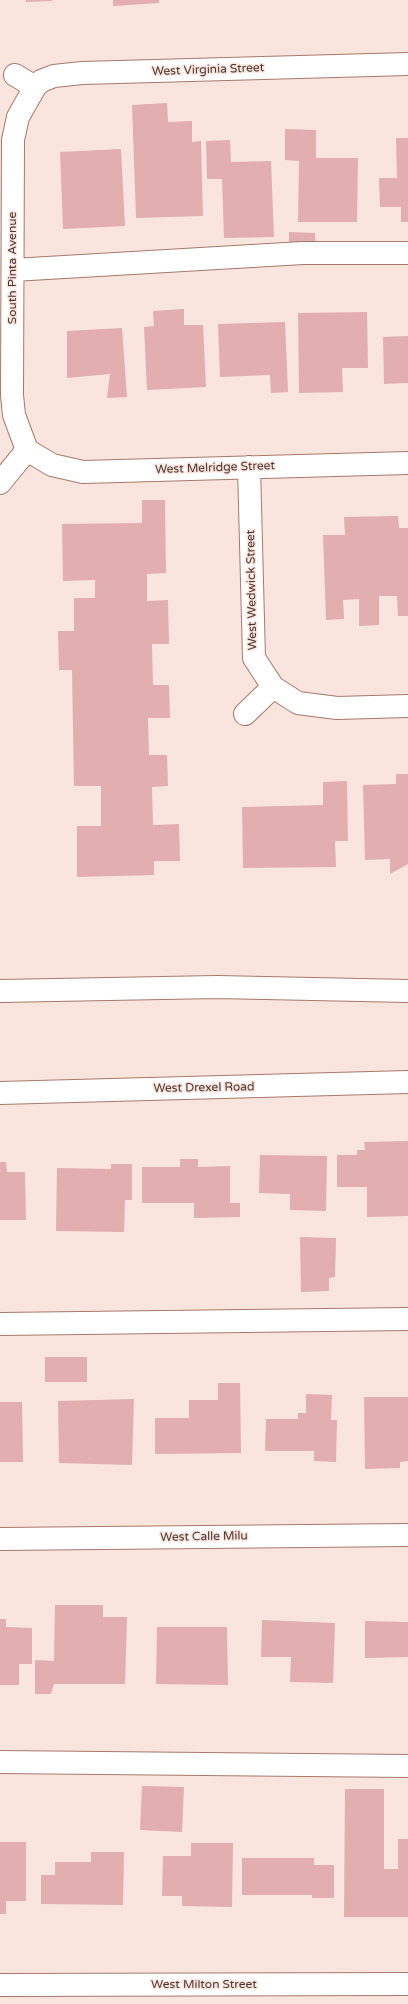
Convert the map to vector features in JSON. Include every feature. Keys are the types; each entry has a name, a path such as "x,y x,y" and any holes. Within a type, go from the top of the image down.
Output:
{"street":[{"name":"West Virginia Street","path":"35,87 41,81 54,76 82,73 408,64"},
{"path":"15,75 35,87"},
{"name":"South Pinta Avenue","path":"27,450 14,415 12,395 13,140 18,117 35,87"},
{"path":"13,270 303,253 408,253"},
{"path":"2,479 27,450"},
{"name":"West Melridge Street","path":"27,450 52,465 83,472 408,463"},
{"name":"West Wedwick Street","path":"249,467 254,658 274,687 298,703 337,708 408,706"},
{"path":"245,714 274,687"},
{"path":"0,991 217,987 408,991"},
{"name":"West Drexel Road","path":"0,1093 408,1082"},
{"path":"0,1324 408,1319"},
{"name":"West Calle Milu","path":"0,1539 408,1535"},
{"path":"0,1762 408,1766"},
{"name":"West Milton Street","path":"0,1985 408,1984"}],"building":[{"path":"26,0 52,0 52,1 26,2"},
{"path":"113,0 159,0 159,3 113,6"},
{"path":"167,103 168,122 192,121 192,142 201,141 203,216 136,218 132,105"},
{"path":"285,129 316,130 316,158 358,158 357,222 298,222 299,161 285,160"},
{"path":"396,138 408,138 408,222 401,222 401,207 380,207 379,178 397,178"},
{"path":"230,140 231,162 271,161 274,237 224,238 222,179 207,179 206,141"},
{"path":"121,149 125,226 63,229 60,152"},
{"path":"289,232 315,233 316,248 289,249"},
{"path":"184,309 184,325 203,325 206,387 147,390 144,327 154,326 153,311"},
{"path":"367,312 368,368 342,368 343,392 299,393 298,313"},
{"path":"285,322 288,392 271,393 270,375 220,377 218,324"},
{"path":"122,328 127,397 107,398 110,374 67,378 67,331"},
{"path":"408,336 408,383 384,384 383,337"},
{"path":"142,500 165,500 166,573 147,574 147,601 168,600 169,644 152,644 153,685 169,685 170,718 148,718 149,755 167,755 168,786 152,787 153,825 179,824 180,861 154,861 154,875 77,877 77,826 101,826 101,786 74,786 72,670 59,670 58,631 74,631 74,598 95,598 95,580 63,581 62,524 142,523"},
{"path":"398,516 399,528 408,528 408,616 398,616 397,596 379,596 379,625 359,626 359,599 343,600 344,619 326,620 323,535 345,535 344,517"},
{"path":"396,774 408,774 408,864 390,874 390,859 365,860 363,785 396,784"},
{"path":"347,781 348,841 335,841 336,867 243,868 242,807 323,805 323,782"},
{"path":"408,1141 408,1216 367,1217 367,1187 337,1187 337,1155 357,1155 357,1150 365,1150 364,1142"},
{"path":"260,1155 327,1156 326,1211 290,1210 290,1194 259,1193"},
{"path":"180,1159 198,1159 198,1167 230,1166 230,1203 240,1203 240,1217 194,1218 194,1203 142,1203 142,1167 180,1167"},
{"path":"0,1162 6,1162 7,1172 25,1172 26,1220 0,1220"},
{"path":"111,1164 132,1164 132,1200 125,1200 124,1232 56,1231 57,1168 111,1169"},
{"path":"300,1237 336,1238 335,1277 329,1278 329,1291 301,1292"},
{"path":"45,1357 87,1357 87,1382 45,1382"},
{"path":"218,1383 240,1383 241,1453 155,1454 155,1418 189,1418 189,1400 218,1400"},
{"path":"306,1394 332,1395 331,1420 337,1420 336,1462 314,1461 314,1451 265,1451 266,1419 298,1419 298,1413 306,1413"},
{"path":"364,1397 408,1397 408,1461 400,1462 400,1468 365,1469"},
{"path":"134,1399 132,1465 59,1463 58,1401"},
{"path":"0,1402 22,1402 23,1462 0,1462"},
{"path":"55,1605 103,1605 103,1617 127,1617 125,1684 54,1684 51,1694 35,1694 35,1660 54,1661"},
{"path":"0,1619 6,1619 6,1627 32,1628 32,1664 19,1664 19,1685 0,1685"},
{"path":"262,1620 335,1623 333,1683 290,1682 291,1657 261,1657"},
{"path":"365,1621 408,1622 408,1657 365,1658"},
{"path":"157,1627 227,1627 228,1685 156,1684"},
{"path":"142,1786 184,1787 182,1832 140,1830"},
{"path":"345,1789 384,1789 384,1869 398,1869 398,1839 408,1839 408,1917 344,1917"},
{"path":"0,1842 26,1842 26,1901 6,1901 6,1914 0,1914"},
{"path":"191,1843 233,1843 232,1907 182,1906 182,1896 162,1896 163,1856 191,1856"},
{"path":"91,1852 124,1852 123,1905 41,1904 41,1875 55,1875 55,1862 91,1862"},
{"path":"242,1858 314,1858 314,1865 334,1865 334,1898 312,1898 312,1895 242,1895"}]}
